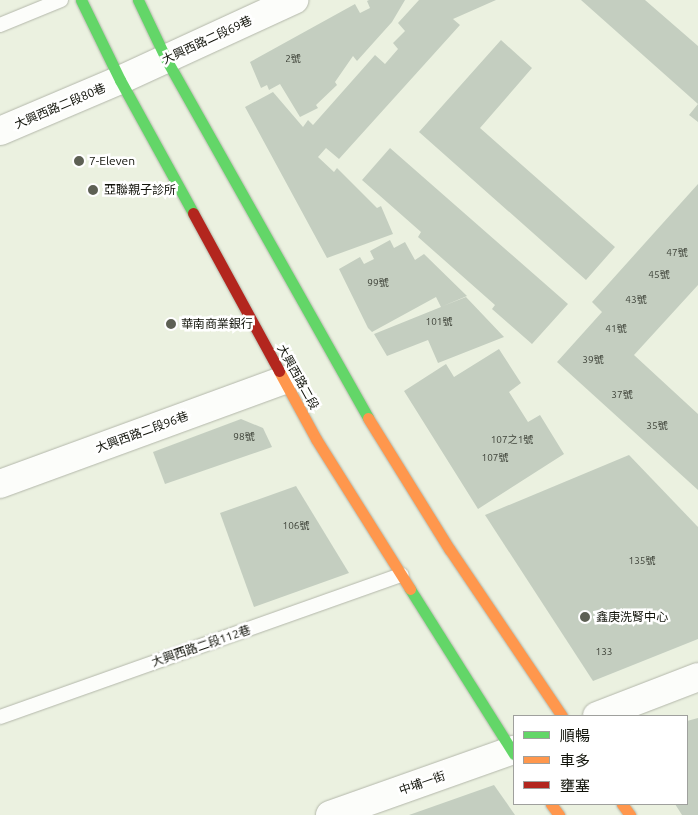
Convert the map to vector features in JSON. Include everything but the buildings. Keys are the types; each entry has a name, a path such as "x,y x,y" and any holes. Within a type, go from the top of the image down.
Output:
{"street":[{"name":"大興西路二段","path":"81,0 120,80 316,439 513,750"},
{"path":"138,0 166,59 337,367 450,550 561,715"},
{"name":"大興西路二段69巷","path":"120,80 294,0"},
{"name":"大興西路二段80巷","path":"0,131 120,80"},
{"name":"大興西路二段96巷","path":"0,484 284,380"},
{"path":"600,715 698,677"},
{"name":"中埔一街","path":"330,815 513,752"}],"lane":[{"path":"0,25 61,0"},
{"name":"大興西路二段112巷","path":"0,717 402,575"}],"traffic: fast":[{"path":"81,0 120,80 193,213"},
{"path":"138,0 166,59 368,418"},
{"path":"410,589 513,752"}],"traffic: slow":[{"path":"279,371 316,439 410,589"},
{"path":"368,418 450,550 561,715"},
{"path":"552,805 559,815"},
{"path":"623,805 630,815"}],"traffic: jam":[{"path":"193,213 279,371"}],"place":[{"name":"7-Eleven","path":"79,161"},
{"name":"亞聯親子診所","path":"93,190"},
{"name":"華南商業銀行","path":"171,324"},
{"name":"鑫庚洗腎中心","path":"585,617"}]}
